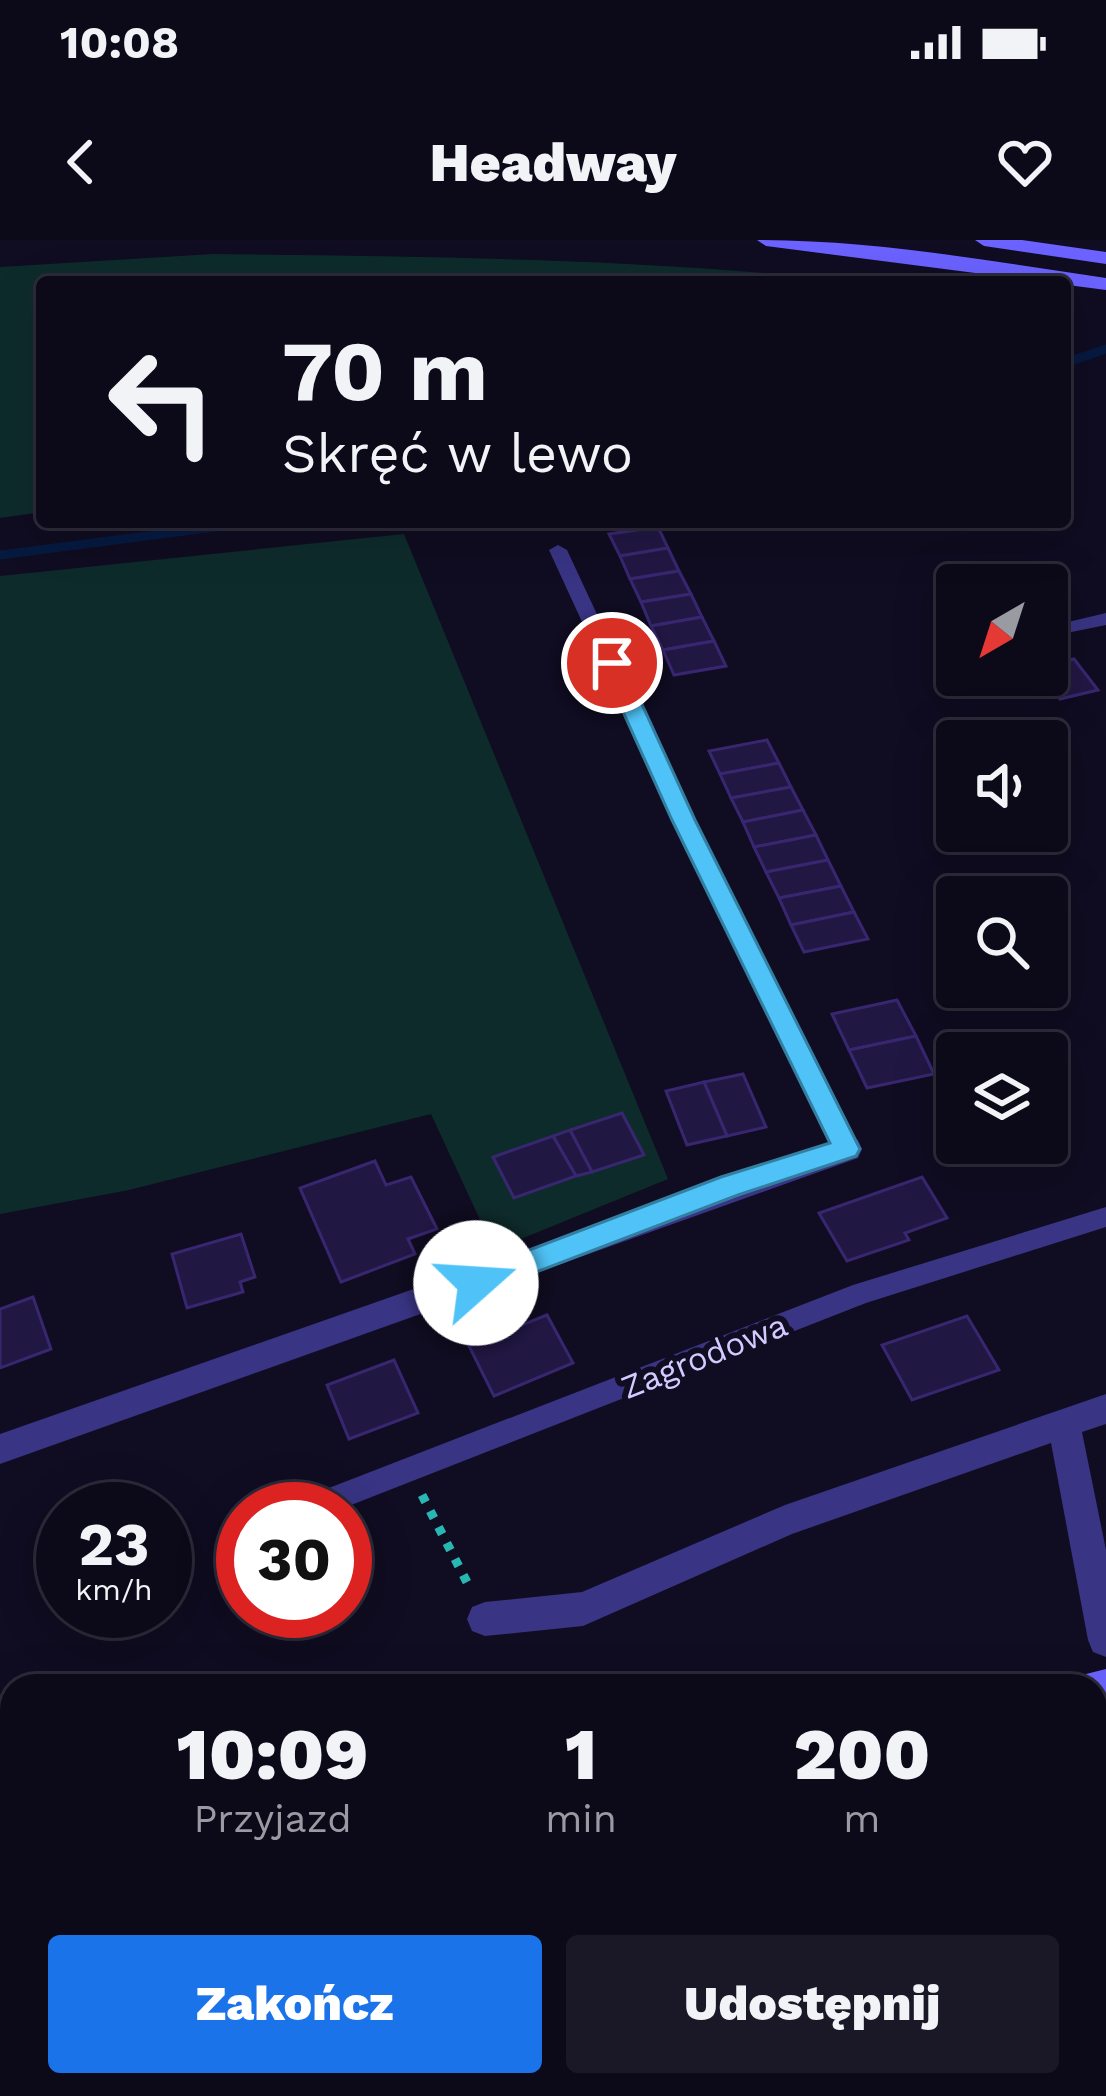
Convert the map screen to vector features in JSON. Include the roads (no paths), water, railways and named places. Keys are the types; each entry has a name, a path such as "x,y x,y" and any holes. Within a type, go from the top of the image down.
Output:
{"main road":[{"path":"766,240 1051,276"},
{"path":"984,240 1106,258"},
{"path":"1071,279 1106,284"}],"street":[{"path":"0,1449 186,1380 518,1269 731,1185 847,1149"},
{"path":"485,1619 583,1609 784,1521 1106,1409"},
{"path":"1064,1423 1106,1640"}],"lane":[{"path":"558,550 683,820 847,1149"},
{"path":"1068,628 1106,619"},
{"name":"Zagrodowa","path":"372,1486 862,1293 1106,1217"}],"waterway":[{"path":"1071,361 1106,349"},
{"path":"0,555 208,528"}]}
